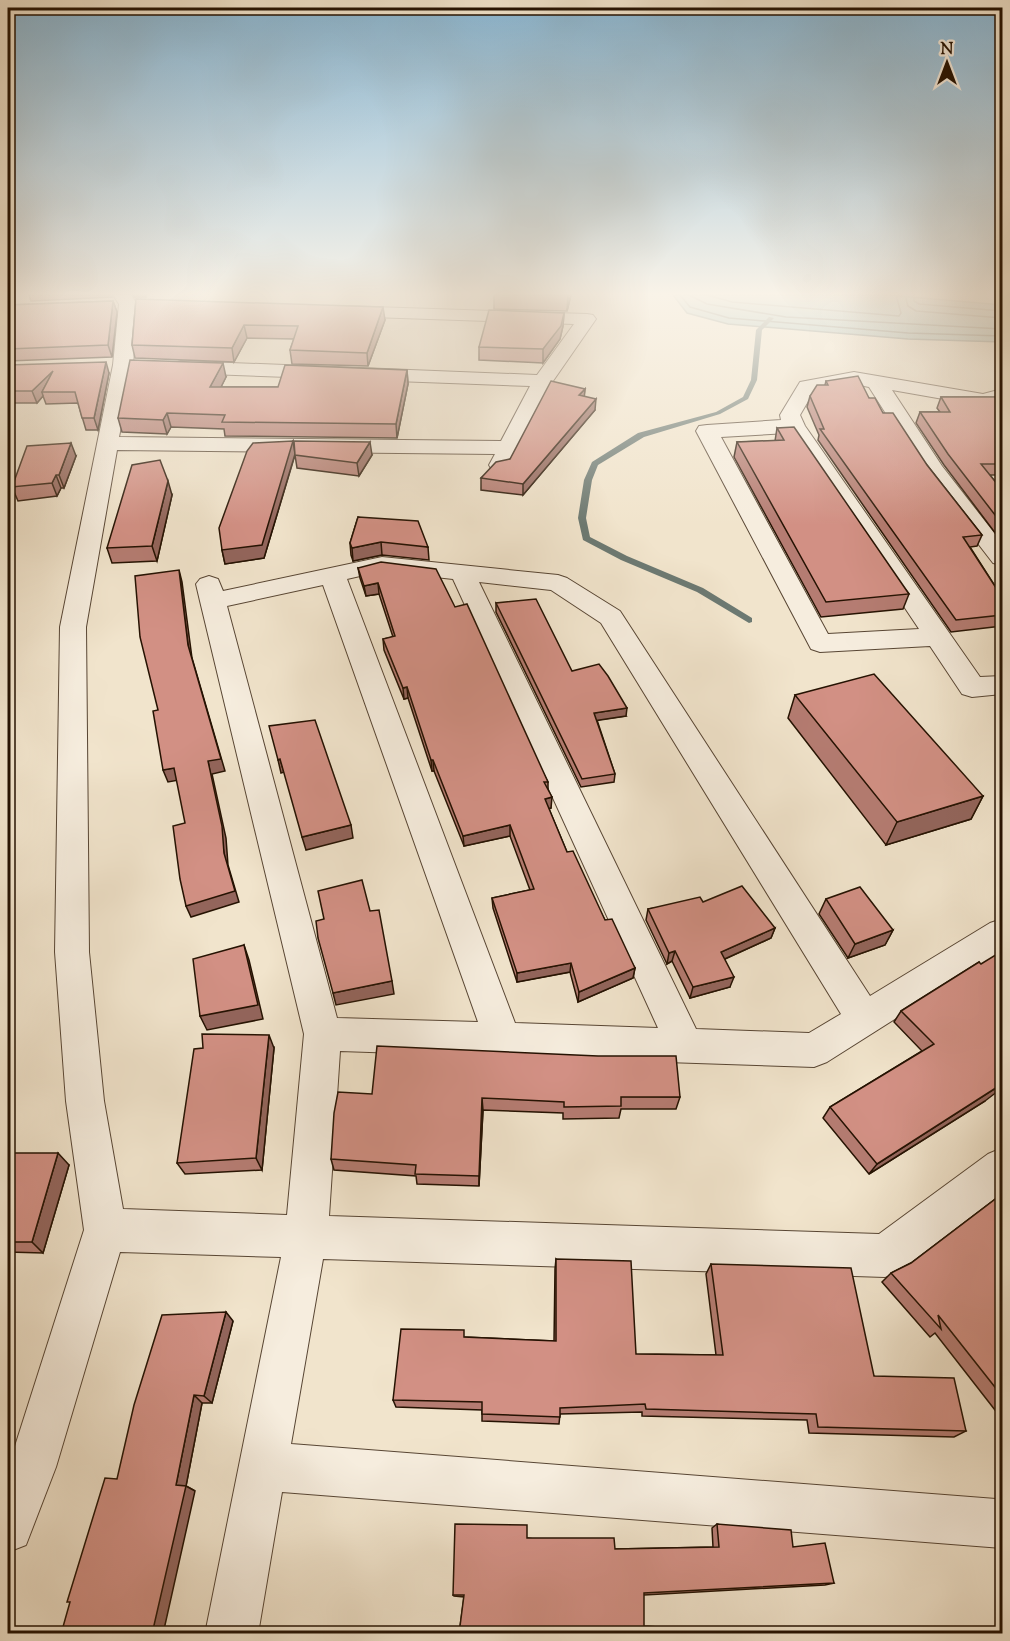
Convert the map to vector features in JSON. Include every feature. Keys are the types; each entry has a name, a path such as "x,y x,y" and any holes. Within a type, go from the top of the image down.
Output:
{"street":[{"path":"8,1527 32,1467 105,1230 85,1101 72,952 73,627 107,443 131,372"},
{"path":"286,372 543,381"},
{"path":"498,468 550,372"},
{"path":"994,403 854,378 807,386 790,415 794,426 972,687 1002,685"},
{"path":"876,382 933,470 1002,558"},
{"path":"794,426 707,431 820,643 938,637"},
{"path":"107,443 508,448"},
{"path":"231,1634 306,1237 323,1034 211,593 382,564 558,583 611,617 864,1019"},
{"path":"462,572 686,1047"},
{"path":"332,574 503,1040"},
{"path":"323,1034 814,1050 1002,933"},
{"path":"105,1230 885,1256 1002,1168"},
{"path":"263,1466 1000,1524 1002,1521"}],"building":[{"path":"8,372 52,372 32,391 8,391"},
{"path":"53,372 104,372 94,418 82,418 75,392 42,392"},
{"path":"128,372 218,372 210,387 278,387 283,372 407,372 396,424 222,422 225,415 167,413 163,420 118,418"},
{"path":"858,376 869,398 875,398 883,413 893,413 927,465 982,535 963,537 1002,597 1002,615 956,620 820,429 824,429 810,396 817,385 828,385 826,381"},
{"path":"551,381 585,389 579,395 596,399 523,484 481,478 496,462 510,459"},
{"path":"941,397 1002,397 1002,464 981,464 1002,490 1002,524 948,454 920,412 950,412"},
{"path":"794,427 909,594 826,602 737,442 784,440 777,428"},
{"path":"293,441 262,545 222,550 219,528 247,451 253,443"},
{"path":"294,441 370,442 357,463 295,455"},
{"path":"71,443 59,475 56,475 52,483 12,487 27,446"},
{"path":"160,460 168,481 152,546 107,548 132,465"},
{"path":"358,517 418,521 428,547 381,542 352,548 350,543"},
{"path":"381,562 436,569 455,607 467,604 548,782 544,782 552,797 545,799 567,852 573,851 605,920 612,919 635,968 579,992 571,963 517,973 492,898 534,889 510,825 463,836 433,760 431,760 407,687 403,688 383,639 395,636 378,583 364,586 358,568"},
{"path":"179,570 188,645 221,759 208,761 222,826 224,853 235,891 186,906 173,826 185,823 174,768 163,770 153,711 158,710 140,637 135,576"},
{"path":"536,599 572,671 599,664 627,708 594,713 615,774 582,779 496,603"},
{"path":"874,674 983,796 897,822 795,695"},
{"path":"315,720 351,825 302,837 269,726"},
{"path":"362,880 370,911 379,910 392,981 333,993 318,938 316,921 324,919 318,891"},
{"path":"742,886 775,928 721,952 734,977 693,987 675,951 669,953 648,909 700,897 703,902"},
{"path":"860,887 893,930 855,944 826,899"},
{"path":"244,945 258,1005 200,1016 193,959"},
{"path":"1002,951 1002,1084 877,1164 830,1107 934,1044 901,1011 979,962 981,964"},
{"path":"202,1034 269,1035 256,1158 177,1163 194,1049 203,1048"},
{"path":"377,1046 598,1056 676,1056 680,1097 621,1097 621,1106 564,1107 564,1102 482,1098 479,1176 415,1174 416,1165 331,1159 338,1092 372,1094"},
{"path":"8,1153 58,1153 32,1242 8,1242"},
{"path":"1002,1194 1002,1396 938,1315 941,1329 891,1273 911,1263"},
{"path":"556,1259 631,1261 636,1354 723,1355 711,1264 851,1268 874,1376 954,1378 966,1431 818,1427 816,1414 646,1409 645,1404 560,1408 560,1417 482,1414 482,1402 393,1400 401,1329 464,1330 464,1337 556,1341"},
{"path":"226,1312 204,1396 194,1395 176,1485 186,1486 152,1634 61,1634 70,1602 67,1602 105,1478 117,1479 134,1405 162,1315"},
{"path":"455,1524 527,1525 527,1538 614,1538 615,1549 719,1547 717,1524 791,1530 793,1547 825,1543 834,1583 644,1593 644,1626 765,1634 459,1634 464,1595 453,1595"}],"waterway":[{"path":"749,620 700,590 624,558 586,538 582,518 588,480 595,464 641,435 718,413 746,398 754,380 755,372"}]}
